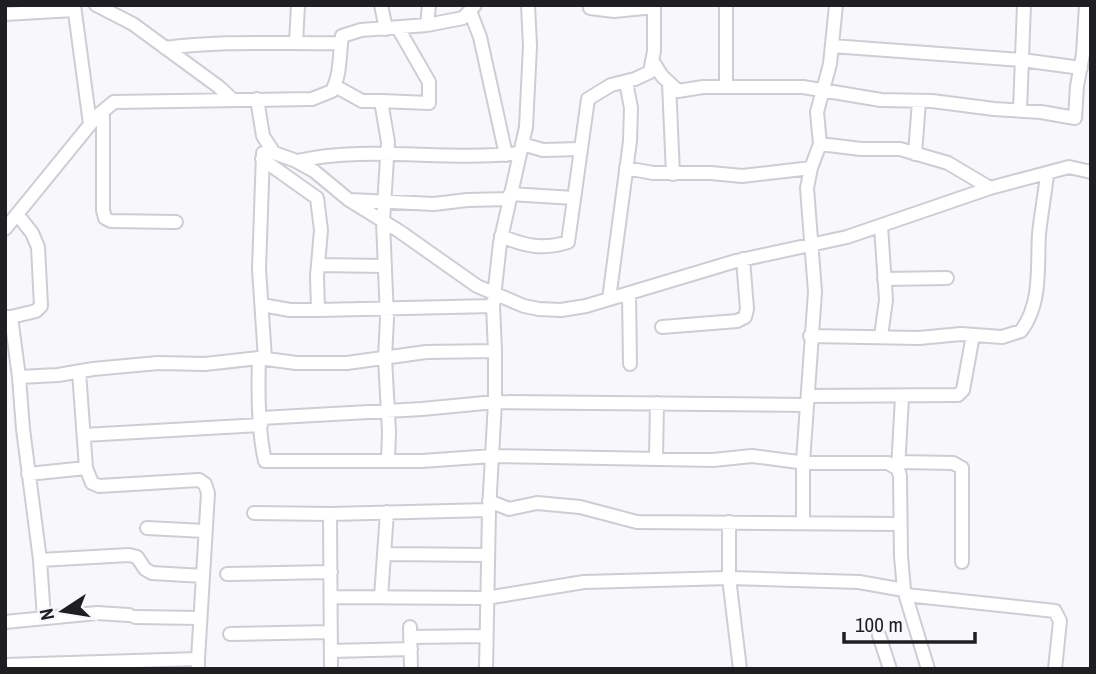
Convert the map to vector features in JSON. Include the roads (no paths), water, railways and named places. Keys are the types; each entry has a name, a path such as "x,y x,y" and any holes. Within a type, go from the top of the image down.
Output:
{"street":[{"path":"96,5 133,24 219,86 233,100"},
{"path":"296,43 298,5"},
{"path":"335,86 362,101 429,103 429,82 392,29 381,5"},
{"path":"427,25 429,5"},
{"path":"486,669 489,505 495,402 493,300 501,236 521,148 528,99 528,5"},
{"path":"501,236 527,246 552,247 568,242 588,99 611,85 650,72 654,6 614,11 590,8 590,5"},
{"path":"726,5 726,87"},
{"path":"803,523 803,462 815,292 807,188 820,144 817,112 830,64 836,5"},
{"path":"1020,110 1024,5"},
{"path":"652,60 662,76 678,91 703,87 823,89 881,100 1020,110 1075,118 1086,5"},
{"path":"5,14 74,7 90,124"},
{"path":"5,229 90,124 114,102 312,99 332,92 335,86 339,77 342,36 360,30 427,25 463,18 472,8"},
{"path":"472,8 506,155"},
{"path":"165,48 228,42 341,43"},
{"path":"832,46 1022,60 1081,68"},
{"path":"609,299 630,141 631,108 626,82"},
{"path":"669,83 674,144 673,174"},
{"path":"257,99 263,136 259,211 262,359 258,389 265,461 422,461 492,456 713,460 752,456 803,462 888,463 898,466 953,463 962,468 962,562"},
{"path":"381,101 388,142 383,222 387,309 385,358 388,460"},
{"path":"915,154 919,101"},
{"path":"103,111 105,218 111,221 176,222"},
{"path":"263,136 274,153 297,161 314,171 349,200 477,286 493,300"},
{"path":"820,144 862,149 900,149 948,163 990,188"},
{"path":"297,161 321,156 506,155 521,148 580,149"},
{"path":"262,159 317,198 321,230 318,310"},
{"path":"262,305 290,310 387,309 493,300 561,310 629,294 743,259 810,246 881,226 906,215 990,188 1069,167 1091,172"},
{"path":"626,169 673,174 711,173 742,176 811,168"},
{"path":"810,336 1002,337 1021,331 1033,310 1036,298 1047,174"},
{"path":"349,200 434,204 509,197 574,198"},
{"path":"17,214 32,233 38,247 41,306 36,312 8,317 19,377 44,618"},
{"path":"881,226 886,300 881,336"},
{"path":"662,327 737,321 745,317 747,309 743,259"},
{"path":"318,265 386,266"},
{"path":"884,279 947,278"},
{"path":"629,294 630,364"},
{"path":"84,435 495,402 657,403 955,396 961,393 973,335"},
{"path":"19,377 158,363 205,364 262,359 296,363 347,363 426,352 495,351"},
{"path":"5,665 198,664 208,493 203,481 99,485 92,483 86,468 79,372"},
{"path":"902,397 898,466 905,593 928,669"},
{"path":"656,457 657,403"},
{"path":"28,474 86,468"},
{"path":"254,513 330,514 489,505 509,509 537,503 580,507 637,522 900,524"},
{"path":"381,597 387,512"},
{"path":"330,514 331,669"},
{"path":"729,522 729,578 740,669"},
{"path":"147,528 205,531"},
{"path":"384,554 488,555"},
{"path":"40,560 129,555 137,557 145,569 152,573 203,576"},
{"path":"226,574 331,572"},
{"path":"331,597 486,598 584,582 729,578 859,582 905,593 1055,611 1059,621 1055,669"},
{"path":"5,622 97,613 200,618"},
{"path":"230,634 331,632"},
{"path":"878,635 890,669"},
{"path":"331,651 410,637 486,636"},
{"path":"410,637 411,669"}]}
